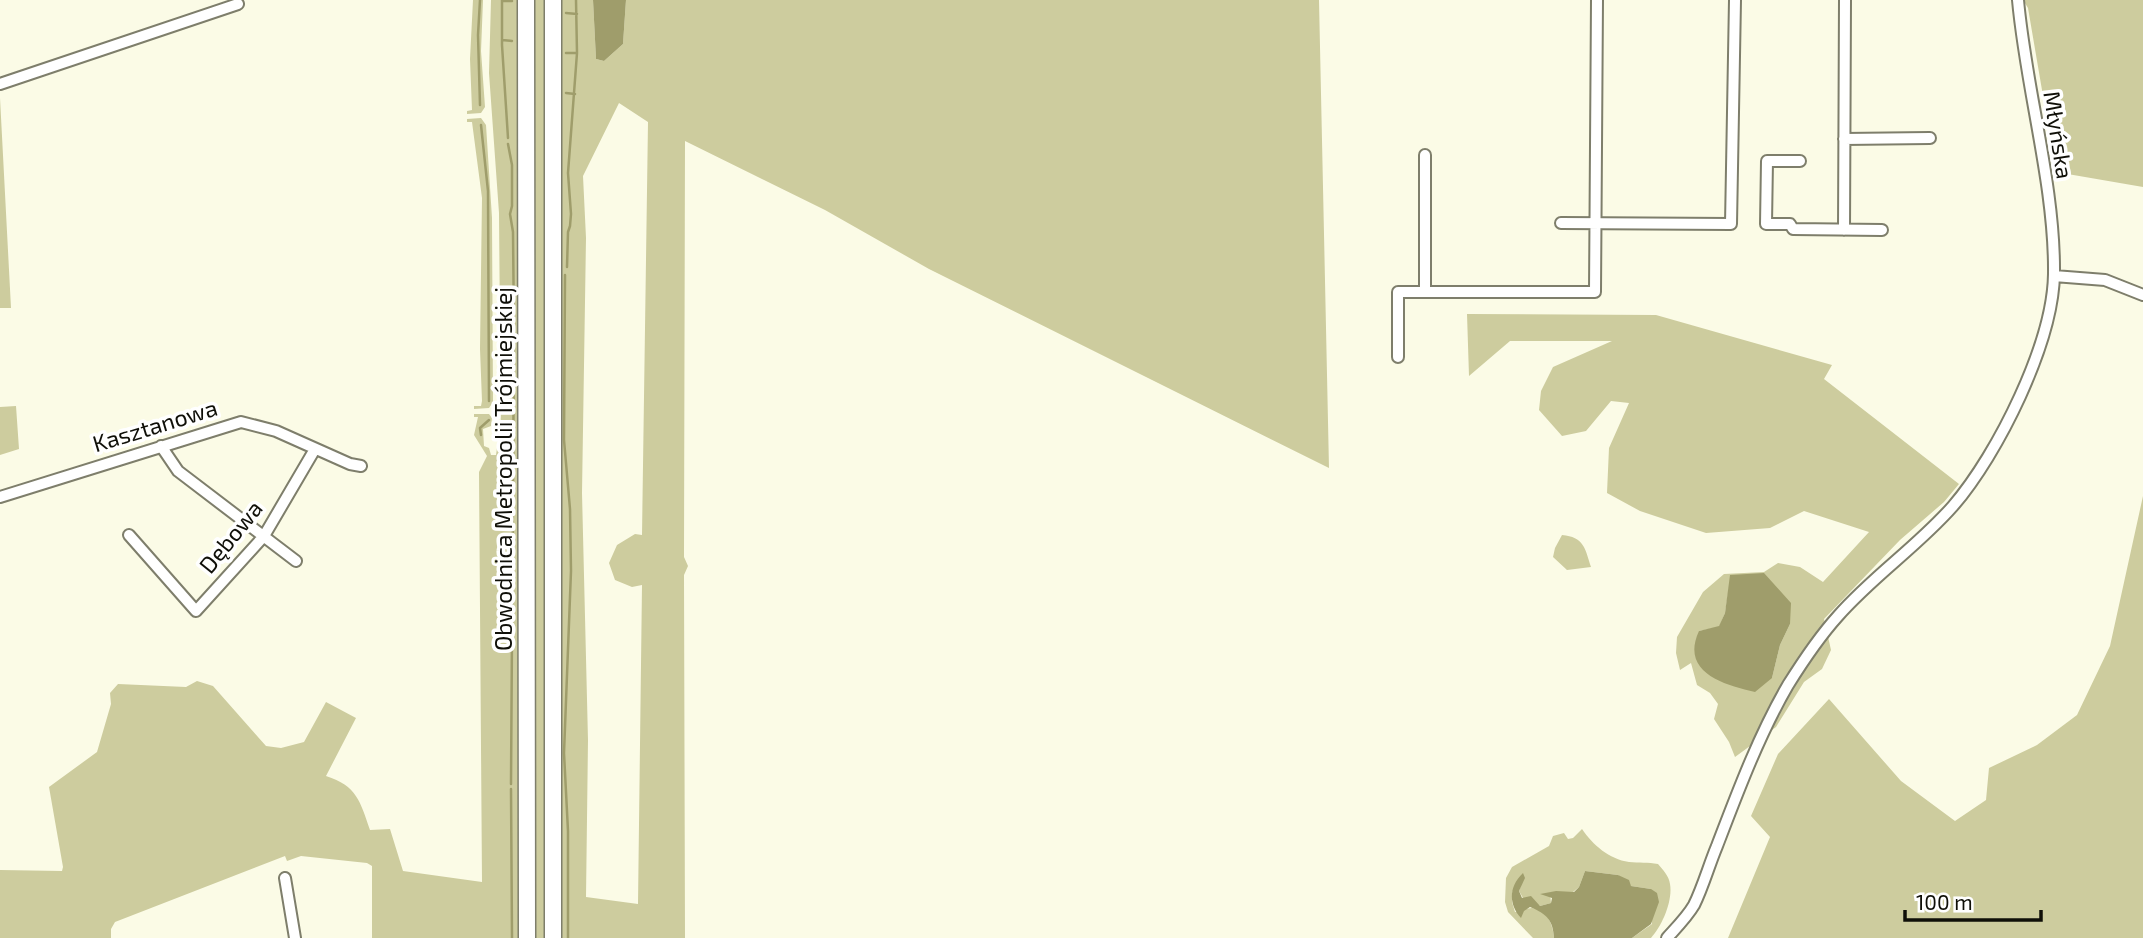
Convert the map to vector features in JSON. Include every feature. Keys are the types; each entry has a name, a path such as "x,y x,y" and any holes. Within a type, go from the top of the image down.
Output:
{"highway":[{"name":"Obwodnica Metropolii Trójmiejskiej","path":"526,0 527,938"},
{"path":"553,0 553,938"}],"street":[{"path":"1398,357 1398,292 1595,292 1597,0"},
{"path":"1561,223 1731,224 1735,0"},
{"path":"1844,230 1845,0"},
{"name":"Młyńska","path":"1667,938 1693,906 1746,771 1788,686 1817,641 1839,615 1952,507 1977,474 2011,413 2039,347 2048,315 2054,276 2051,218 2022,43 2018,0"},
{"path":"0,84 238,4"},
{"path":"1844,139 1930,138"},
{"path":"1425,155 1425,292"},
{"path":"1800,161 1767,161 1766,224 1790,224 1793,229 1882,230"},
{"path":"2054,276 2105,280 2143,295"},
{"name":"Kasztanowa","path":"0,497 241,422 258,424 350,464 361,466"},
{"path":"161,446 177,471 296,561"},
{"name":"Dębowa","path":"129,535 196,611 264,536 315,449"},
{"path":"285,878 295,938"}],"green space":[{"path":"473,0 483,0 481,51 485,107 481,113 467,114 467,111 472,110 470,59"},
{"path":"491,0 519,0 519,938 372,938 372,866 367,863 301,856 287,861 285,856 115,922 111,929 111,938 0,938 0,870 62,871 49,787 97,752 111,704 110,693 118,684 186,687 197,681 213,686 266,746 281,748 304,742 326,702 356,718 326,776 345,785 356,796 370,830 390,829 403,871 482,882 479,472 487,456 474,435 478,417 474,417 474,414 489,414 492,418 491,426 483,429 484,446 489,448 491,455 496,455 497,448 501,446 499,213 489,73"},
{"path":"533,0 548,0 548,938 533,938"},
{"path":"562,0 593,0 596,59 604,61 623,44 626,0 1319,0 1329,468 929,269 825,210 685,141 684,557 688,566 684,575 685,938 561,938","holes":["619,103 648,122 642,535 635,534 617,545 609,563 615,580 632,587 642,585 638,904 586,897 588,740 582,493 586,238 583,176"]},
{"path":"2023,0 2143,0 2143,187 2056,172 2028,8"},
{"path":"0,98 11,308 0,308"},
{"path":"481,118 486,125 492,218 493,402 489,408 474,409 474,406 481,406 482,401 482,198 472,122 467,122 467,119"},
{"path":"1467,314 1656,315 1832,365 1824,379 1959,484 1944,502 1900,540 1824,619 1831,650 1822,669 1804,682 1776,727 1735,757 1714,719 1718,704 1710,693 1697,685 1691,663 1680,670 1676,653 1677,637 1703,592 1724,574 1764,572 1778,563 1800,567 1823,582 1869,532 1804,511 1770,528 1706,533 1640,511 1607,493 1609,448 1629,403 1611,401 1586,431 1562,436 1539,410 1541,391 1553,367 1612,341 1510,341 1469,376","holes":["1731,575 1790,624 1780,645 1772,678 1699,631 1719,627 1725,613"]},
{"path":"16,406 19,449 0,455 0,407"},
{"path":"2143,496 2143,938 1728,938 1770,837 1751,816 1778,754 1829,699 1901,781 1955,821 1986,800 1989,768 2037,745 2077,715 2110,646"},
{"path":"1562,535 1579,541 1591,567 1567,570 1553,557"},
{"path":"1582,829 1596,846 1608,854 1629,862 1658,864 1667,876 1670,891 1668,905 1663,920 1651,938 1632,938 1652,924 1651,889 1631,886 1618,875 1585,871 1579,887 1573,892 1550,892 1551,903 1540,906 1523,898 1519,891 1521,885 1512,892 1515,912 1532,908 1542,912 1551,923 1554,938 1533,938 1508,912 1505,902 1506,878 1512,867 1549,846 1553,836 1564,833 1568,839 1573,838"}],"shaded area":[{"path":"593,0 626,0 623,44 604,61 596,59"},
{"path":"1764,573 1791,603 1790,624 1780,645 1772,678 1755,692 1730,685 1708,674 1695,657 1695,645 1699,631 1719,626 1725,613 1730,575"},
{"path":"1585,871 1618,875 1629,880 1631,886 1651,889 1657,893 1659,902 1651,924 1632,938 1554,938 1548,918 1541,912 1530,907 1524,911 1521,918 1517,913 1512,895 1518,878 1523,873 1525,878 1519,891 1522,898 1531,896 1540,906 1551,903 1552,898 1540,894 1574,892 1579,887"}],"waterway":[{"path":"480,0 480,105"},
{"path":"502,0 508,138"},
{"path":"567,267 571,214 568,173 577,53 576,0"},
{"path":"502,1 512,1"},
{"path":"566,13 577,14"},
{"path":"502,40 512,41"},
{"path":"566,53 577,53"},
{"path":"566,93 575,94"},
{"path":"481,125 488,191 489,401"},
{"path":"508,144 512,165 510,214 513,232 514,330"},
{"path":"565,275 564,440 570,509 571,571 564,753 568,831 568,938"},
{"path":"511,784 514,335"},
{"path":"481,435 480,428 489,420"},
{"path":"511,789 512,938"}]}
